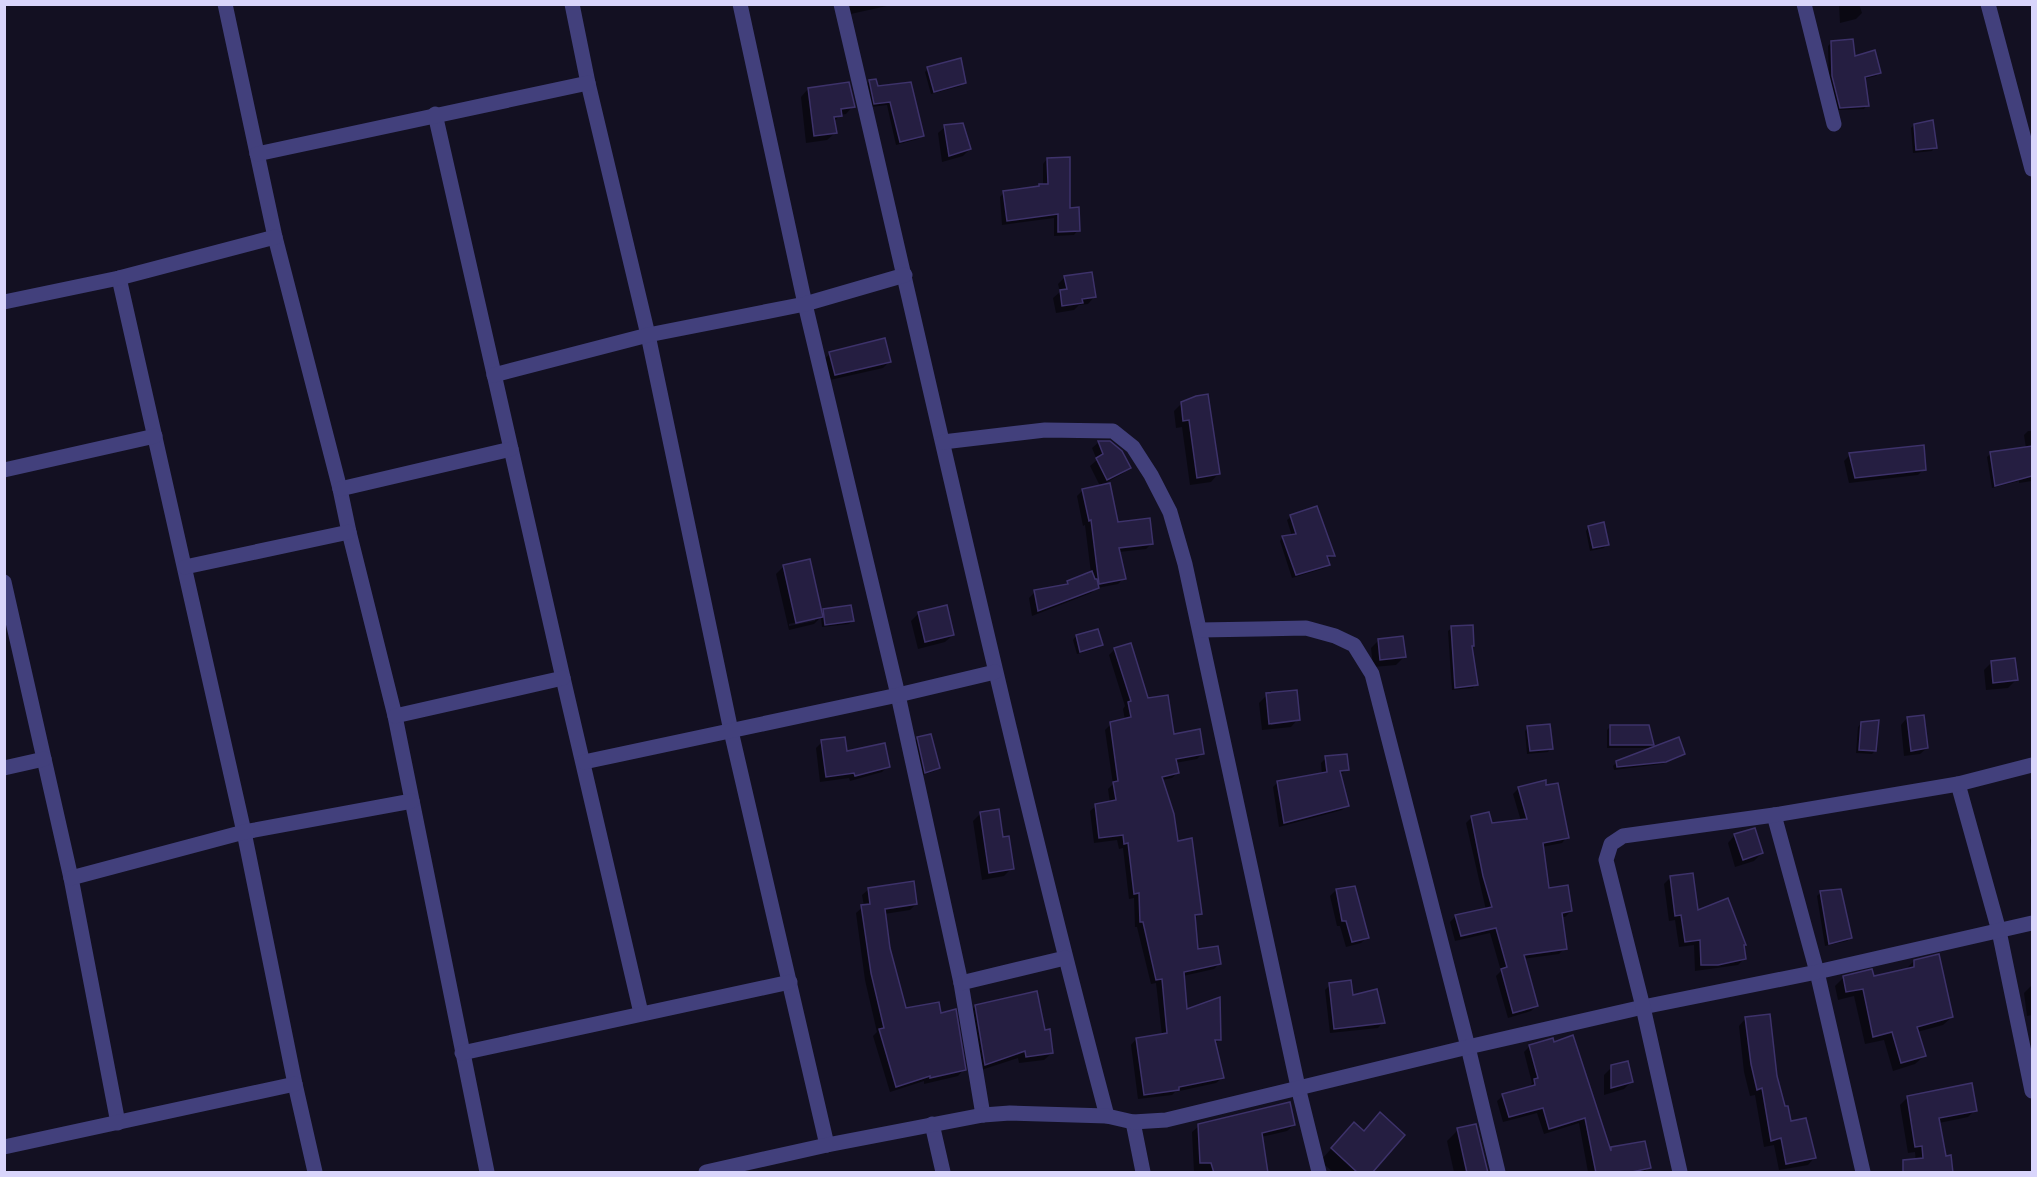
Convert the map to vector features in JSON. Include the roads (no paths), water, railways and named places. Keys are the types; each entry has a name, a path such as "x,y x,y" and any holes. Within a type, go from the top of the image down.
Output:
{"street":[{"path":"242,4 225,6 275,237 340,489 395,716 487,1173"},
{"path":"572,4 588,83 648,335 731,731 827,1146"},
{"path":"740,4 805,304 898,695 961,983 983,1115"},
{"path":"841,4 995,672 1065,958 1107,1116"},
{"path":"1804,4 1834,124"},
{"path":"1988,4 2032,169"},
{"path":"257,154 588,83"},
{"path":"435,114 641,1013"},
{"path":"4,302 119,278 275,237"},
{"path":"494,375 648,335 805,304 905,275"},
{"path":"119,278 244,832 294,1084 315,1173"},
{"path":"943,442 1045,430 1113,431 1133,447 1151,475 1170,512 1185,564 1298,1087 1319,1173"},
{"path":"4,470 156,436"},
{"path":"340,489 511,449"},
{"path":"185,567 349,532"},
{"path":"4,582 71,878 118,1123"},
{"path":"1200,630 1306,628 1335,636 1354,645 1372,674 1498,1173"},
{"path":"584,762 995,672"},
{"path":"395,716 563,678"},
{"path":"4,768 44,759"},
{"path":"1680,1173 1643,1007 1606,860 1611,844 1623,836 1774,815 1958,784 2032,765"},
{"path":"1958,784 1999,931 2032,1091"},
{"path":"71,878 244,832 412,801"},
{"path":"1774,815 1817,972 1863,1173"},
{"path":"706,1173 754,1167 827,1146 983,1115 1010,1113 1107,1116 1133,1122 1166,1120 1643,1007 1817,972 2032,923"},
{"path":"961,983 1065,958"},
{"path":"462,1053 790,982"},
{"path":"4,1148 294,1084"},
{"path":"1133,1122 1143,1173"},
{"path":"932,1124 943,1173"}]}
